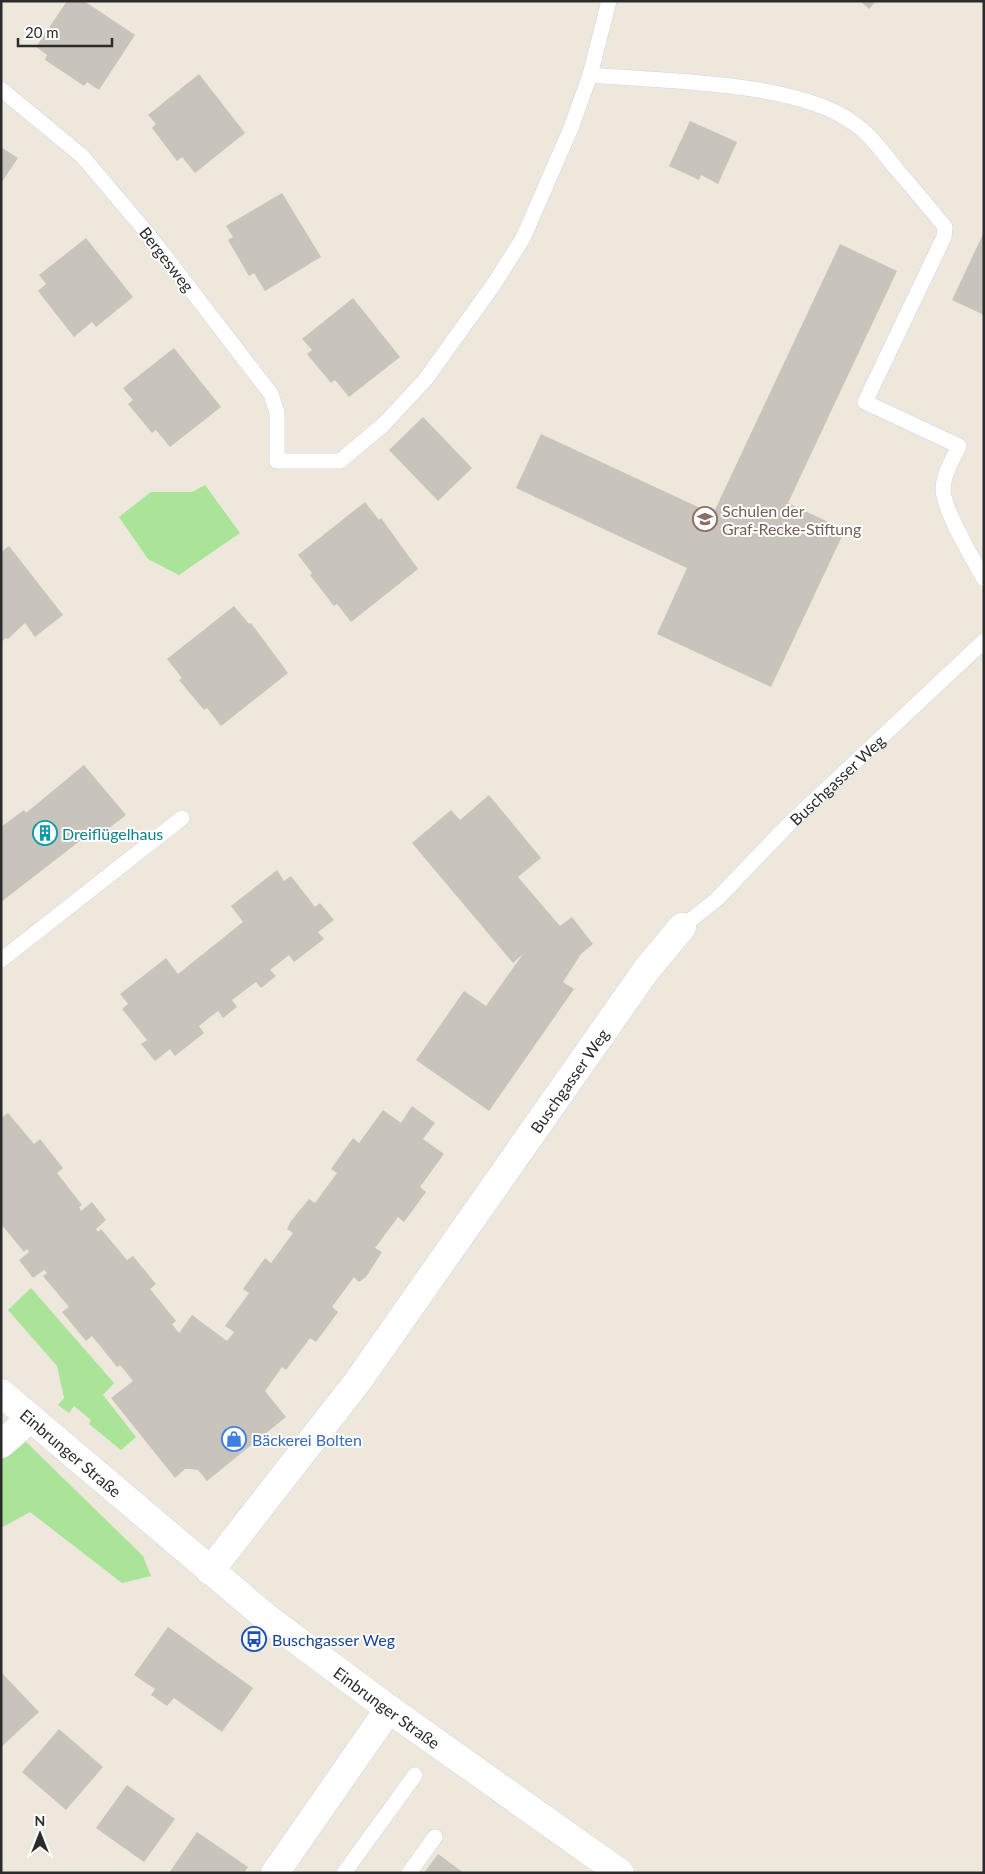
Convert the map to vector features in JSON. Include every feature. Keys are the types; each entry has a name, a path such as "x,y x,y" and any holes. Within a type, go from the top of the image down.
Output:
{"street":[{"name":"Buschgasser Weg","path":"210,1571 358,1381 647,968 682,927"},
{"name":"Einbrunger Straße","path":"1,1393 30,1419 140,1508 210,1571 267,1618 388,1709 620,1873"},
{"path":"1,1444 30,1419"},
{"path":"275,1873 388,1709"}],"lane":[{"path":"609,1 590,75 718,86 783,94 825,107 853,122 872,140 945,227 944,237 865,402 959,446 946,476 943,490 948,508 984,579"},
{"name":"Bergesweg","path":"1,89 82,156 148,234 271,394 277,412 277,461 340,461 384,424 425,380 477,308 523,238 572,128 590,75"},
{"name":"Buschgasser Weg","path":"682,927 718,899 786,826 984,641"},
{"path":"1,960 182,818"},
{"path":"344,1873 415,1775"},
{"path":"409,1873 435,1836"}],"green space":[{"path":"205,485 240,533 179,575 148,559 119,517 151,492 192,492"},
{"path":"31,1288 114,1383 103,1395 136,1437 121,1450 89,1424 91,1420 74,1406 69,1413 58,1405 64,1398 57,1366 8,1310"},
{"path":"24,1440 143,1556 151,1576 122,1583 30,1512 1,1528 1,1460"}],"building":[{"path":"67,1 84,1 135,35 99,90 87,82 84,86 45,60 47,55 36,47"},
{"path":"860,1 876,1 869,9"},
{"path":"199,74 245,133 195,173 182,157 177,161 152,128 156,124 148,115"},
{"path":"690,121 737,142 718,184 701,175 699,180 669,166"},
{"path":"1,147 18,158 1,183"},
{"path":"282,193 321,257 265,291 254,273 249,276 228,240 233,237 226,226"},
{"path":"984,232 984,315 952,300"},
{"path":"86,238 133,297 96,327 92,322 74,337 38,291 46,284 39,275"},
{"path":"840,244 897,271 788,503 845,530 771,687 657,634 687,568 516,488 541,434 713,514"},
{"path":"353,298 400,357 349,397 335,380 331,383 307,354 312,350 302,339"},
{"path":"174,348 221,407 170,447 156,430 152,433 128,404 133,400 123,388"},
{"path":"423,417 472,468 438,501 389,450"},
{"path":"365,502 379,520 381,518 418,569 351,622 337,604 334,606 310,575 312,573 298,555"},
{"path":"9,546 63,615 35,637 25,623 8,639 6,638 1,642 1,552"},
{"path":"234,606 249,624 251,623 288,673 221,726 207,708 204,710 179,680 182,678 167,659"},
{"name":"Dreiflügelhaus","path":"84,765 126,815 99,836 94,830 1,902 1,827 24,810 26,813"},
{"path":"489,795 541,858 518,877 560,926 572,917 593,944 581,954 563,982 574,989 489,1111 416,1060 464,991 486,1006 523,954 513,963 412,843 451,810 460,820"},
{"path":"277,870 284,881 291,876 315,907 320,903 334,920 318,932 324,939 294,962 289,955 270,970 276,976 261,988 256,982 232,1000 237,1007 223,1018 218,1011 199,1026 204,1033 175,1056 170,1049 155,1061 141,1044 147,1040 122,1009 128,1004 120,994 166,958 178,974 243,922 231,906"},
{"path":"412,1106 435,1123 423,1139 444,1154 420,1187 426,1192 404,1222 398,1217 375,1248 382,1252 366,1277 359,1282 354,1277 332,1307 338,1312 316,1342 310,1338 286,1370 282,1367 265,1391 286,1417 207,1481 198,1470 192,1469 185,1469 175,1478 111,1398 133,1381 120,1365 117,1367 92,1336 86,1341 62,1312 69,1307 43,1276 47,1273 44,1270 33,1278 19,1260 29,1252 27,1249 24,1252 1,1224 1,1118 8,1113 34,1144 40,1139 63,1168 57,1173 82,1205 79,1207 81,1211 92,1202 106,1220 96,1229 98,1232 101,1229 127,1260 133,1256 156,1284 150,1289 176,1321 172,1324 179,1333 192,1315 227,1341 234,1332 225,1326 249,1293 243,1289 265,1258 271,1263 293,1233 287,1229 291,1221 309,1199 315,1203 337,1173 331,1169 353,1138 359,1143 383,1110 401,1123"},
{"path":"168,1627 253,1688 222,1732 174,1698 167,1706 151,1695 155,1689 134,1675"},
{"path":"1,1672 39,1712 1,1747"},
{"path":"59,1729 103,1767 66,1810 22,1772"},
{"path":"127,1785 175,1819 144,1862 96,1828"},
{"path":"197,1832 248,1867 244,1873 169,1873"},
{"path":"438,1854 464,1873 424,1873"}],"place":[{"name":"Schulen der Graf-Recke-Stiftung","path":"705,519"},
{"name":"Dreiflügelhaus","path":"45,833"},
{"name":"Bäckerei Bolten","path":"234,1439"},
{"name":"Buschgasser Weg","path":"254,1639"}]}
